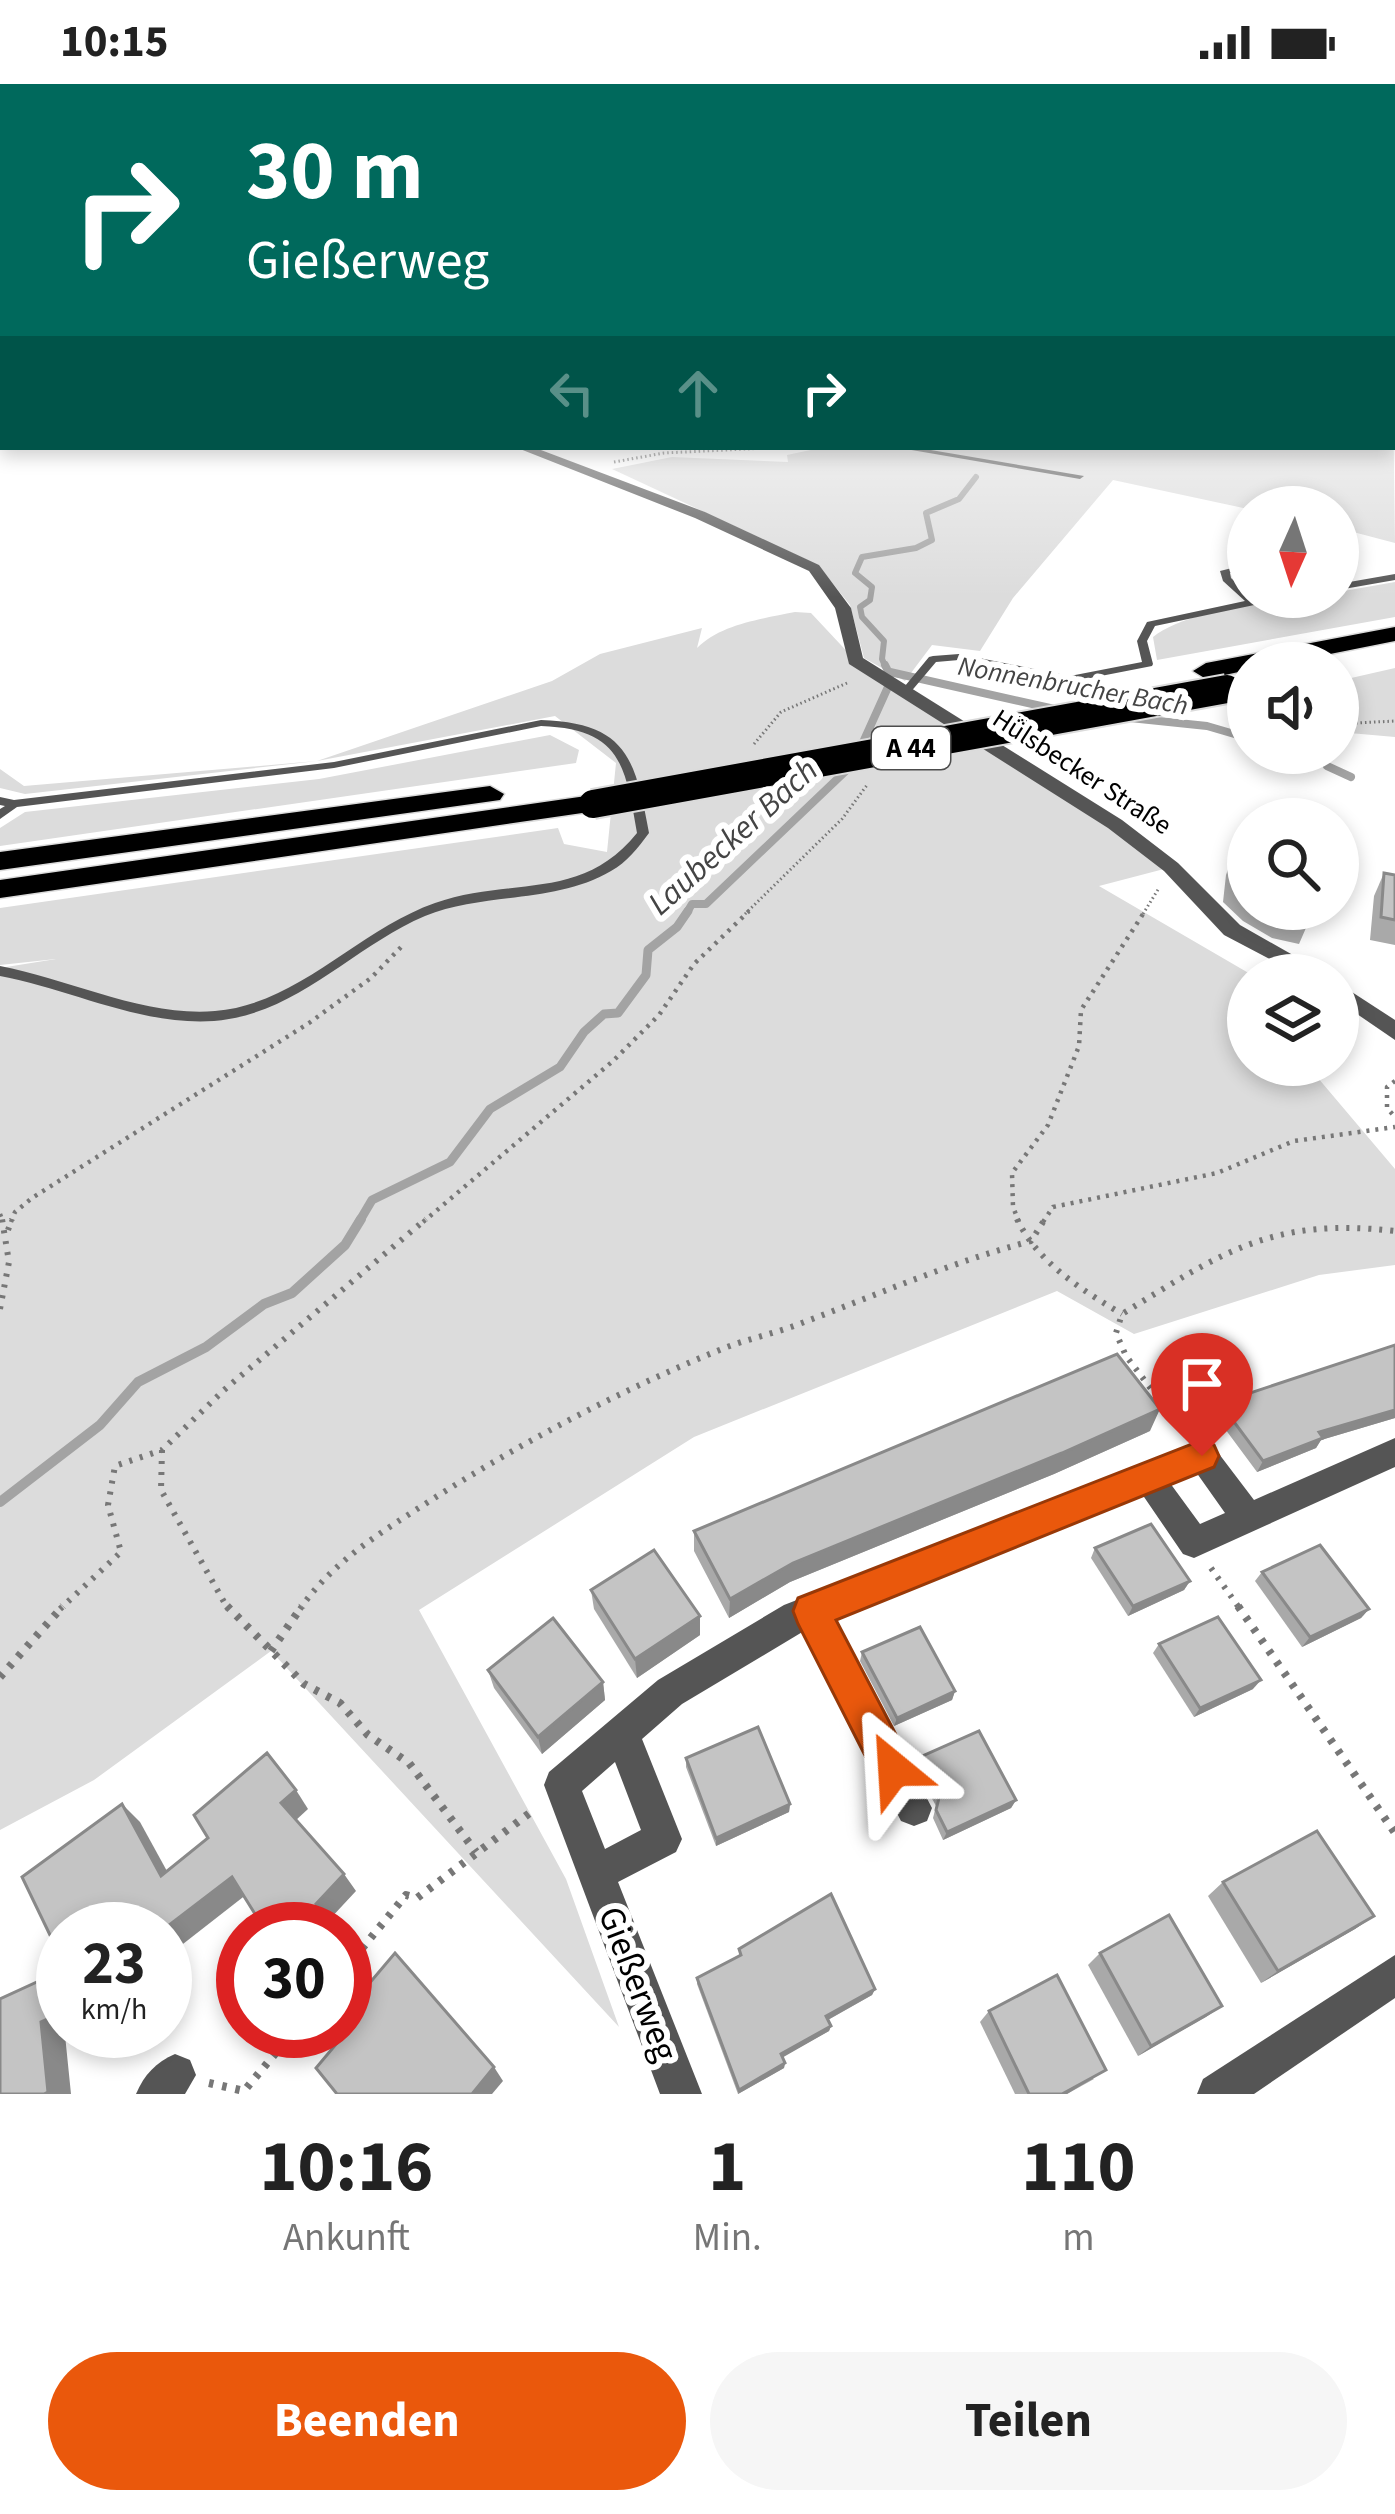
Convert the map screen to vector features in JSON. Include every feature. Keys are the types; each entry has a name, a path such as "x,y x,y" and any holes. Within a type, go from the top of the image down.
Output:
{"highway":[{"name":"A 44","path":"1359,644 1395,634"},
{"path":"1359,661 1395,653"},
{"name":"A 44","path":"0,889 1227,682"},
{"name":"A 44","path":"0,861 588,792"}],"street":[{"name":"Hülsbecker Straße","path":"529,450 700,515 814,568 843,608 855,660 875,673 913,684 1171,867 1232,929 1278,954"},
{"path":"1359,1005 1395,1032"},
{"path":"1148,1478 1194,1544 1395,1452"},
{"path":"562,1785 670,1692 812,1611 1202,1456 1248,1518"},
{"path":"812,1611 914,1808"},
{"name":"Gießerweg","path":"596,1874 663,1840 622,1733"},
{"name":"Gießerweg","path":"562,1785 681,2094"},
{"path":"1218,2094 1391,1986"}],"lane":[{"path":"917,450 1080,476"},
{"path":"1359,583 1395,577"},
{"path":"913,684 933,659 959,657 1070,680 1148,664 1142,641 1145,627 1227,606"},
{"path":"0,814 7,803 334,765 541,723 590,726 610,738 636,790 643,832 632,853 588,878 462,899 422,913 280,999 219,1016 160,1012 0,971"}],"path":[{"path":"585,470 664,453 726,450"},
{"path":"745,755 782,712 875,673"},
{"path":"1359,723 1395,721"},
{"path":"0,1677 59,1610 121,1552 108,1505 115,1466 163,1450 224,1390 613,1061 658,1015 694,964 842,819 873,776"},
{"path":"1122,1314 1092,1297 1031,1241 1014,1210 1012,1173 1048,1125 1079,1046 1082,1010 1171,867"},
{"path":"0,1309 9,1290 8,1230 15,1212 225,1079 371,978 420,924 422,913"},
{"path":"1395,1082 1387,1087 1387,1108 1395,1117"},
{"path":"271,1651 322,1577 394,1524 513,1449 604,1401 726,1347 790,1327 949,1263 1031,1241 1053,1207 1216,1173 1294,1142 1395,1126"},
{"path":"0,1214 8,1230"},
{"path":"1202,1456 1126,1356 1116,1333 1122,1314 1240,1241 1349,1223 1395,1231"},
{"path":"163,1450 161,1490 230,1612 304,1684 340,1703 368,1735 409,1763 476,1852"},
{"path":"1194,1544 1395,1833"},
{"path":"372,1936 406,1895 417,1898 562,1785"},
{"path":"166,2085 244,2091 272,2058"}],"shaded area":[{"path":"811,450 1394,450 1395,543 1359,534 1359,486 1227,486 1227,504 1113,480 1013,598 980,651 932,645 905,681 864,658 850,605 818,565 612,469 672,457 788,462 787,455"},
{"path":"1395,582 1395,617 1257,642 1227,642 1227,647 1157,660 1153,637 1215,612 1227,610 1227,618 1359,618 1359,588"},
{"path":"811,613 855,660 1114,827 1164,869 1099,886 1227,960 1227,1086 1325,1086 1395,1169 1395,1265 1319,1275 1134,1334 1057,1291 694,1437 419,1610 566,1879 619,2027 271,1651 94,1780 0,1830 0,968 56,959 0,965 0,908 558,828 564,844 607,852 616,763 555,716 317,761 552,681 600,654 702,628 697,648 742,624"},
{"path":"1395,668 1395,737 1359,734 1359,676"},
{"path":"550,735 579,750 576,763 0,846 0,828 25,812 319,779"},
{"path":"317,761 25,794 0,788 0,769 24,786"}],"building":[{"path":"1384,873 1395,875 1395,920 1381,917"},
{"path":"1395,1345 1395,1410 1319,1432 1323,1438 1263,1461 1220,1403"},
{"path":"1117,1354 1160,1409 793,1563 730,1599 694,1531"},
{"path":"1151,1524 1190,1581 1133,1606 1095,1548"},
{"path":"1320,1545 1369,1609 1310,1637 1262,1572"},
{"path":"654,1550 700,1616 635,1659 591,1590"},
{"path":"1218,1617 1261,1680 1200,1708 1159,1644"},
{"path":"553,1618 603,1682 538,1737 488,1670"},
{"path":"920,1627 955,1691 897,1718 862,1652"},
{"path":"758,1727 790,1804 716,1838 686,1758"},
{"path":"979,1731 1016,1800 947,1832 936,1810 939,1798 918,1758"},
{"path":"267,1753 296,1790 281,1803 344,1874 318,1902 248,1902 232,1877 192,1908 192,1902 36,1902 36,1906 22,1877 122,1804 161,1876 208,1838 194,1815"},
{"path":"1317,1831 1374,1916 1278,1971 1223,1882"},
{"path":"831,1894 875,1989 826,2016 831,2026 781,2054 785,2063 739,2090 697,1978 741,1955 739,1949"},
{"path":"1169,1915 1222,2006 1151,2046 1100,1953"},
{"path":"395,1953 494,2067 472,2094 337,2094 316,2068 324,2058 372,2058 372,1980"},
{"path":"1057,1975 1106,2070 1062,2094 1029,2094 989,2011"},
{"path":"36,1982 36,2058 45,2058 48,2092 44,2094 0,2094 0,1999"}],"waterway":[{"name":"Laubecker Bach","path":"886,668 884,641 862,617 860,607 870,600 872,587 855,573 862,557 916,548 932,540 926,513 959,499 976,477"},
{"name":"Laubecker Bach","path":"885,665 890,675"},
{"name":"Nonnenbrucher Bach","path":"890,672 1059,710"},
{"name":"Laubecker Bach","path":"860,749 888,687"},
{"name":"Nonnenbrucher Bach","path":"1130,718 1227,732"},
{"name":"Laubecker Bach","path":"686,913 692,904 706,904 853,764"},
{"name":"Nonnenbrucher Bach","path":"1344,774 1351,777"},
{"name":"Laubecker Bach","path":"359,1222 372,1200 450,1162 490,1109 560,1067 584,1032 604,1014 618,1013 646,975 648,950 686,913"},
{"name":"Laubecker Bach","path":"0,1502 100,1425 138,1382 206,1347 264,1304 292,1293 345,1245 361,1219"}],"route":[{"path":"894,1769 812,1611 1202,1456"}]}
